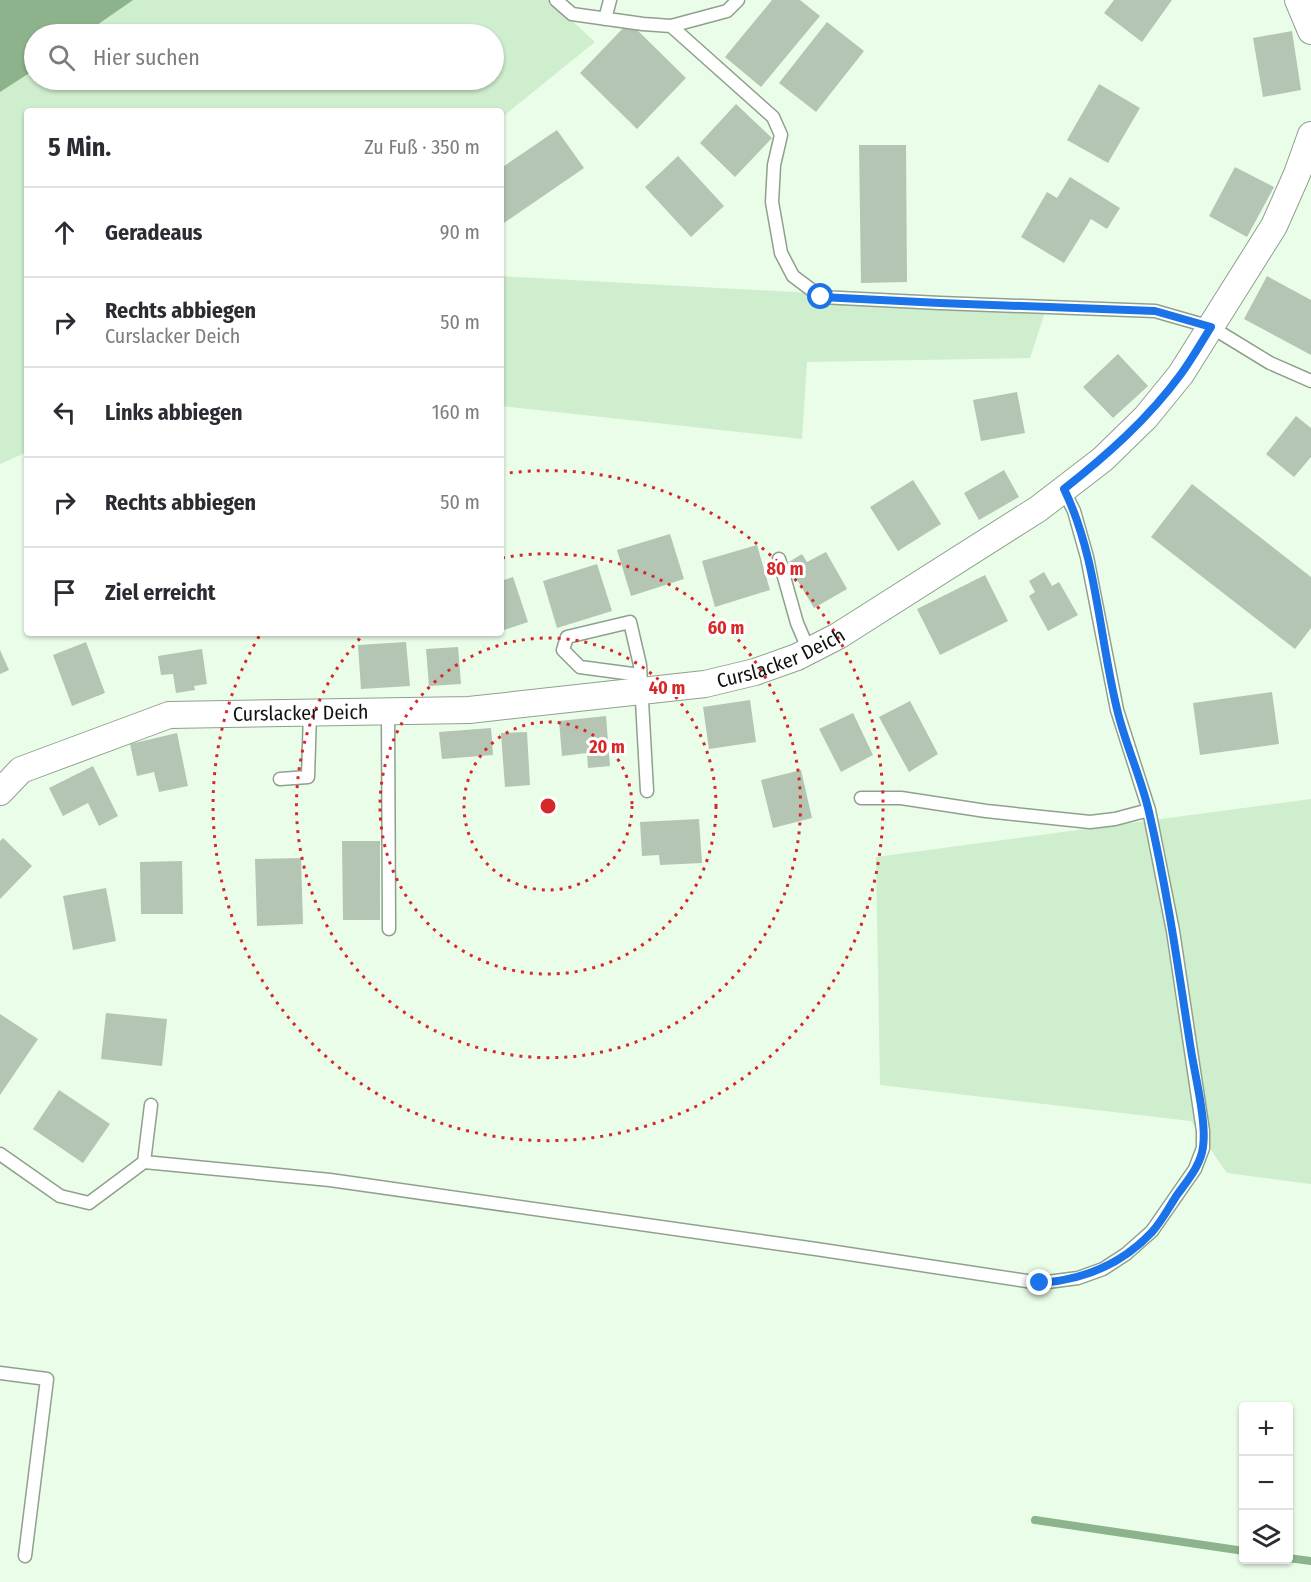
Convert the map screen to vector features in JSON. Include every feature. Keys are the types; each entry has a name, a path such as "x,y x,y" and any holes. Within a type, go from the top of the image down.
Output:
{"street":[{"path":"1298,0 1311,31"},
{"name":"Curslacker Deich","path":"0,792 21,770 169,715 469,710 640,683 705,684 745,675 809,651 838,636 1028,516 1102,459 1146,417 1181,374 1274,226 1298,174 1311,135"}],"lane":[{"path":"556,0 572,14 670,26 727,10 738,0"},
{"path":"605,19 610,0"},
{"path":"670,26 773,117 781,135 774,165 772,202 781,254 793,276 821,297 1155,311 1211,327 1270,363 1311,381"},
{"path":"0,1154 60,1196 89,1203 144,1162 330,1180 1040,1283 1078,1278 1103,1269 1126,1254 1152,1231 1195,1169 1203,1148 1203,1131 1173,931 1149,810 1117,710 1087,557 1074,512 1064,489"},
{"path":"779,559 797,623 809,651"},
{"path":"640,683 580,667 563,650 567,637 630,621 640,665 647,790"},
{"path":"388,711 389,929"},
{"path":"280,779 308,777 310,712"},
{"path":"861,798 901,798 1008,814 1090,822 1115,819 1149,810"},
{"path":"144,1162 151,1105"},
{"path":"0,1373 46,1379 25,1556"}],"shaded area":[{"path":"0,0 133,0 98,24 24,24 24,76 0,92"},
{"path":"83,0 550,0 595,42 504,116 504,108 24,108 24,453 0,464 0,54 24,38 24,90 504,90 504,24 46,24"},
{"path":"504,276 1047,306 1030,358 807,362 802,439 504,406"},
{"path":"1311,799 1311,1184 1227,1173 1191,1121 880,1085 876,857"}],"building":[{"path":"772,0 800,0 820,16 761,87 725,57"},
{"path":"1114,0 1172,0 1142,42 1104,13"},
{"path":"629,22 686,78 637,129 580,73"},
{"path":"827,22 864,51 816,112 779,83"},
{"path":"1292,31 1301,90 1263,97 1253,38"},
{"path":"1099,84 1140,108 1108,163 1067,140"},
{"path":"736,104 772,138 735,177 700,143"},
{"path":"557,130 584,168 504,223 504,166"},
{"path":"859,145 906,145 907,282 861,283"},
{"path":"678,156 724,206 691,237 645,187"},
{"path":"1235,167 1274,187 1247,237 1209,216"},
{"path":"1070,177 1120,208 1107,229 1091,219 1064,263 1021,237 1047,192 1057,198"},
{"path":"1267,276 1311,300 1311,355 1244,319"},
{"path":"1118,354 1148,386 1113,418 1083,387"},
{"path":"1017,392 1025,433 981,441 973,400"},
{"path":"1296,416 1311,428 1311,457 1294,477 1266,454"},
{"path":"1004,470 1019,497 979,520 964,493"},
{"path":"913,480 941,524 898,551 870,507"},
{"path":"1192,484 1311,577 1311,628 1295,649 1151,537"},
{"path":"670,534 684,579 631,596 617,550"},
{"path":"757,545 770,590 715,607 702,561"},
{"path":"826,552 847,589 814,608 787,563 802,554 807,562"},
{"path":"597,564 612,611 557,628 543,581"},
{"path":"1044,572 1052,586 1059,582 1078,615 1048,631 1029,596 1035,592 1029,581"},
{"path":"985,575 1008,621 940,655 917,609"},
{"path":"513,577 528,622 504,630 504,580"},
{"path":"86,642 105,693 72,706 53,655"},
{"path":"406,642 410,686 361,689 358,645"},
{"path":"458,647 461,684 429,686 426,649"},
{"path":"202,649 207,684 194,686 195,690 176,693 173,674 161,675 158,656"},
{"path":"0,650 9,670 0,674"},
{"path":"1272,692 1279,744 1200,755 1193,703"},
{"path":"750,700 756,742 709,749 703,707"},
{"path":"910,701 938,754 909,772 879,717"},
{"path":"853,713 873,755 841,772 819,729"},
{"path":"606,716 610,766 588,768 587,753 562,756 559,721"},
{"path":"491,728 493,755 442,759 439,732"},
{"path":"527,732 530,785 505,787 501,733"},
{"path":"177,733 188,786 159,792 154,772 137,776 130,744"},
{"path":"93,766 118,816 99,826 88,803 63,816 49,788"},
{"path":"801,770 812,818 773,828 761,780"},
{"path":"699,819 702,863 660,865 659,855 642,856 640,822"},
{"path":"3,838 32,866 0,899 0,841"},
{"path":"342,841 380,841 380,920 343,920"},
{"path":"301,858 303,924 257,926 255,859"},
{"path":"182,861 183,914 141,914 140,862"},
{"path":"106,888 116,941 73,950 63,896"},
{"path":"106,1013 167,1019 162,1066 101,1059"},
{"path":"0,1014 38,1039 0,1095"},
{"path":"59,1090 110,1124 83,1163 33,1129"}],"waterway":[{"path":"1035,1520 1239,1550"},
{"path":"1293,1559 1311,1561"}],"route":[{"path":"821,297 1155,311 1211,327 1181,374 1146,417 1102,459 1064,489 1074,512 1087,557 1117,710 1149,810 1173,931 1199,1100 1203,1148 1195,1169 1152,1231 1126,1254 1103,1269 1078,1278 1040,1283"}]}
